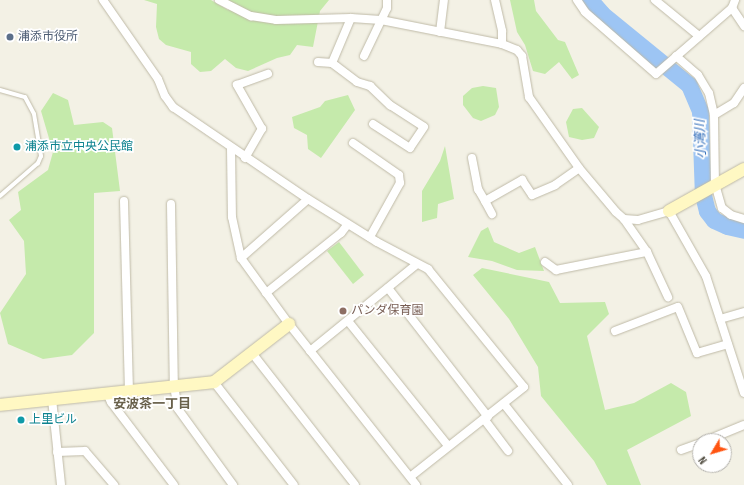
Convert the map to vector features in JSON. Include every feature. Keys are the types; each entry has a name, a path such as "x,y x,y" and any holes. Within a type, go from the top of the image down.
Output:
{"street":[{"path":"103,0 158,79 164,96 173,107 245,158 308,199 434,275 524,387 410,477"},
{"path":"219,0 251,16 276,20 351,18 381,20 502,44 517,50 522,56 529,97 579,168 624,219 647,252 668,296"},
{"path":"364,56 387,8 387,0"},
{"path":"440,32 444,0"},
{"path":"496,0 502,31 502,44"},
{"path":"578,0 585,12 614,39 656,74 733,4 744,26"},
{"path":"655,0 699,36"},
{"path":"332,63 351,18"},
{"path":"675,57 698,75 710,93 714,115 714,185 722,208 731,215 744,219"},
{"path":"318,62 332,63 357,82 370,86 390,105 424,127 410,148 374,124"},
{"path":"245,158 262,129 237,85 268,74"},
{"path":"714,115 734,103 744,88"},
{"path":"353,144 399,175 400,179 400,183 370,237"},
{"path":"231,148 232,217 241,258 289,324 416,485"},
{"path":"472,158 478,189 492,214"},
{"path":"485,201 522,180 532,195 555,185 579,168"},
{"path":"624,219 638,220 669,211 744,168"},
{"path":"241,258 308,199"},
{"path":"124,201 129,391"},
{"path":"171,204 174,386 178,409 233,485"},
{"path":"669,211 706,276 744,393"},
{"path":"266,293 341,233 348,224"},
{"path":"545,262 556,270 647,252"},
{"path":"310,351 417,264"},
{"path":"388,288 486,418 508,451"},
{"path":"616,331 678,307 697,353 728,344"},
{"path":"720,319 744,312"},
{"path":"348,321 448,446"},
{"path":"0,405 214,382 289,324"},
{"path":"252,354 355,485"},
{"path":"214,382 294,485"},
{"path":"107,393 111,402 174,485"},
{"path":"52,399 61,485"},
{"path":"504,404 568,485"},
{"path":"724,433 744,425"},
{"path":"681,450 692,446"},
{"path":"57,452 84,451 114,485"}],"lane":[{"path":"0,90 26,97 34,114 41,156 38,163 0,196"}],"green space":[{"path":"144,0 211,0 228,10 229,0 329,0 320,11 313,47 297,45 290,55 277,58 248,71 236,68 225,59 211,71 200,72 191,64 191,52 166,45 159,39 156,27 157,4"},
{"path":"510,0 534,0 536,11 558,40 565,42 579,75 572,79 559,62 545,74 533,71 525,45 517,32"},
{"path":"483,86 496,88 499,107 495,115 481,121 473,118 463,105 463,96 472,88"},
{"path":"53,93 68,100 74,125 103,122 112,128 120,191 94,193 94,333 72,355 43,359 8,344 0,313 26,274 24,241 9,220 21,210 18,192 48,170 53,152 41,111"},
{"path":"348,95 355,110 321,158 308,149 307,135 294,128 292,117 320,107 325,101"},
{"path":"582,108 599,127 594,138 582,140 569,137 566,122 573,109"},
{"path":"445,146 454,199 438,204 437,218 422,222 422,191 440,161"},
{"path":"488,227 494,242 519,253 535,247 544,271 517,270 492,261 468,257 481,231"},
{"path":"339,242 364,275 353,284 327,251"},
{"path":"482,268 549,282 560,303 605,302 609,314 587,336 605,410 634,403 671,383 686,392 691,416 627,450 641,485 607,485 594,461 541,396 538,367 509,319 473,275"}],"waterway":[{"name":"小湾川","path":"590,0 602,14 689,85 700,111 703,195 707,211 714,220 727,226 744,230"}],"place":[{"name":"浦添市役所","path":"10,37"},
{"name":"浦添市立中央公民館","path":"17,147"},
{"name":"パンダ保育園","path":"343,311"},
{"name":"上里ビル","path":"21,420"}],"district":[{"name":"安波茶一丁目","path":"152,404"}]}
